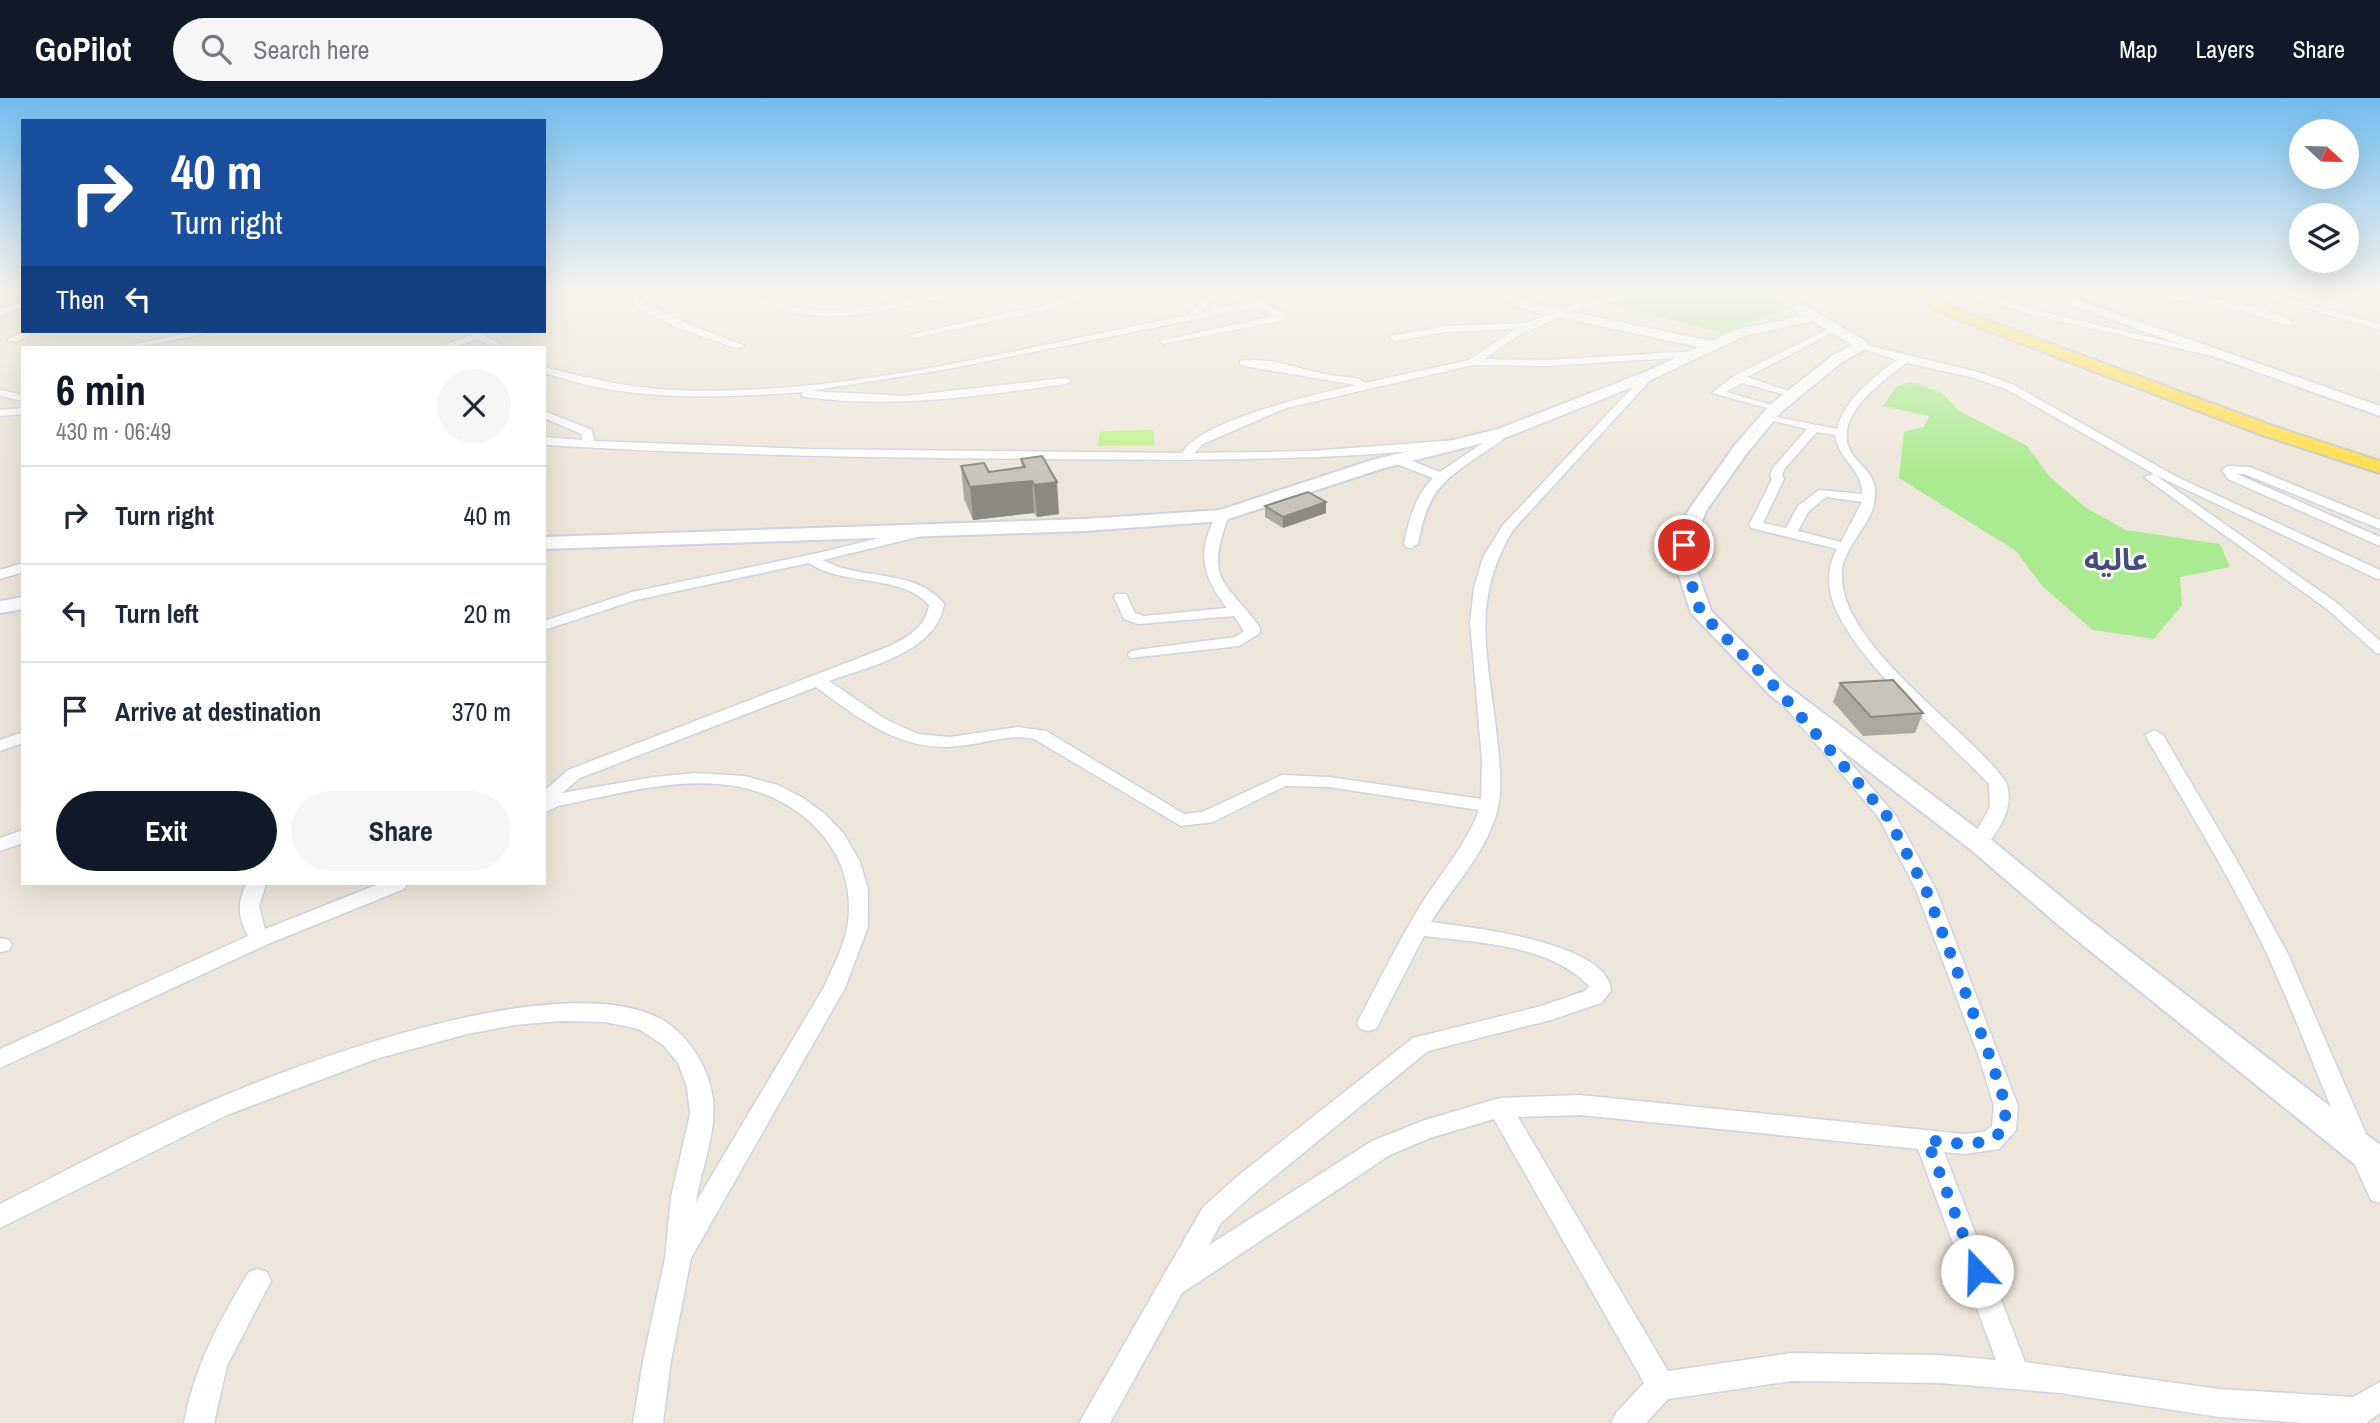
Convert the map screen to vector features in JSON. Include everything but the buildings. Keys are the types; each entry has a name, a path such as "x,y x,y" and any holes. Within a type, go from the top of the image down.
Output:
{"main road":[{"path":"546,543 1121,523 1222,515 1369,457 1398,460 1504,433 1704,351"},
{"path":"1852,351 1837,359 1777,407 1697,510 1684,545 1685,564 1701,613 1778,690 1979,843 2078,926 2380,1165"},
{"path":"2055,351 2266,430 2380,467"},
{"path":"2204,351 2380,411"},
{"path":"2266,430 2296,446 2380,478"},
{"path":"0,607 21,603"}],"street":[{"path":"546,371 587,382 654,391 779,390 902,376 1025,351"},
{"path":"1474,362 1490,351"},
{"path":"1187,455 1193,445 1270,409 1474,362 1548,363 1696,351"},
{"path":"1777,407 1717,393 1751,370 1790,351"},
{"path":"1879,351 1904,360 1989,379 2044,403 2070,421 2195,489 2380,575"},
{"path":"2202,351 2207,352"},
{"path":"1904,360 1881,377 1846,416 1841,433 1844,449 1867,481 1868,499 1838,562 1835,585 1853,628 1894,677 1988,772 2002,793 1997,816 1979,843"},
{"path":"1244,363 1305,371 1340,382 1395,381"},
{"path":"1368,1023 1418,928 1479,831 1489,806 1492,768 1481,691 1480,593 1489,555 1508,528 1650,375"},
{"path":"1739,380 1777,407 1814,428 1841,433"},
{"path":"779,390 840,400 871,400 962,394 1066,381"},
{"path":"0,393 21,397"},
{"path":"0,413 21,411"},
{"path":"546,415 588,432 588,444"},
{"path":"2070,421 2084,435 2161,485 2332,606 2380,649"},
{"path":"1814,428 1798,448 1780,462 1776,474 1778,479 1769,499 1758,513 1755,525 1846,547"},
{"path":"1411,544 1418,505 1425,491 1440,476 1504,433"},
{"path":"546,441 817,455 1416,455"},
{"path":"1369,457 1465,441"},
{"path":"1398,460 1440,476"},
{"path":"2380,525 2246,470 2228,470 2232,476 2380,542"},
{"path":"1791,533 1793,520 1808,503 1824,493 1868,499"},
{"path":"1136,655 1247,639 1252,633 1252,626 1222,590 1209,564 1210,549 1222,515"},
{"path":"546,625 632,596 818,557 933,528"},
{"path":"548,804 553,791 574,774 897,649 930,623 938,607 934,597 923,591 891,581 827,570 816,561 818,557"},
{"path":"0,578 21,568"},
{"path":"0,578 21,575"},
{"path":"1121,597 1129,615 1143,621 1238,611"},
{"path":"817,680 905,738 950,743 1012,732 1028,731 1040,735 1181,820 1206,818 1282,780 1329,782 1489,806"},
{"path":"1174,1285 1224,1249 1381,1148 1425,1130 1500,1108 1580,1105 1964,1144 1990,1142 2004,1130 2006,1106 1926,890 1887,816 1778,690"},
{"path":"2154,735 2228,862 2291,985 2357,1147 2380,1192"},
{"path":"0,746 21,738"},
{"path":"548,804 688,779 718,778 750,783 777,791 822,819 849,858 858,884 859,919 850,951 834,988 678,1257"},
{"path":"0,845 21,837"},
{"path":"256,885 248,904 248,921 261,939"},
{"path":"0,1059 261,939 395,885"},
{"path":"1094,1423 1212,1215 1421,1044 1543,1014 1593,997 1600,991 1600,984 1589,970 1557,955 1507,941 1418,928"},
{"path":"0,1217 204,1116 293,1078 458,1028 516,1017 570,1013 645,1021 671,1038 686,1057 699,1086 703,1113 683,1200 678,1257 650,1382 648,1423"},
{"path":"1500,1108 1661,1386"},
{"path":"1927,1140 2016,1376"},
{"path":"199,1423 202,1396 222,1340 258,1281"},
{"path":"1626,1423 1661,1386 1791,1367 1939,1369 2016,1376 2219,1403 2357,1412 2380,1396"}],"green space":[{"path":"1910,382 1941,392 1958,410 2027,446 2050,477 2086,508 2126,530 2220,544 2230,567 2180,577 2182,605 2154,639 2093,630 2043,587 2016,551 1899,478 1904,432 1924,427 1929,416 1883,406 1897,386"},
{"path":"1154,430 1154,445 1098,446 1100,431"}],"district":[{"name":"عاليه","path":"2116,560"}],"route":[{"path":"1684,545 1685,564 1692,593 1701,613 1755,670 1778,690 1887,816 1926,890 1943,932 2006,1106 2004,1130 1990,1142 1964,1144 1927,1140 1977,1271"}]}
